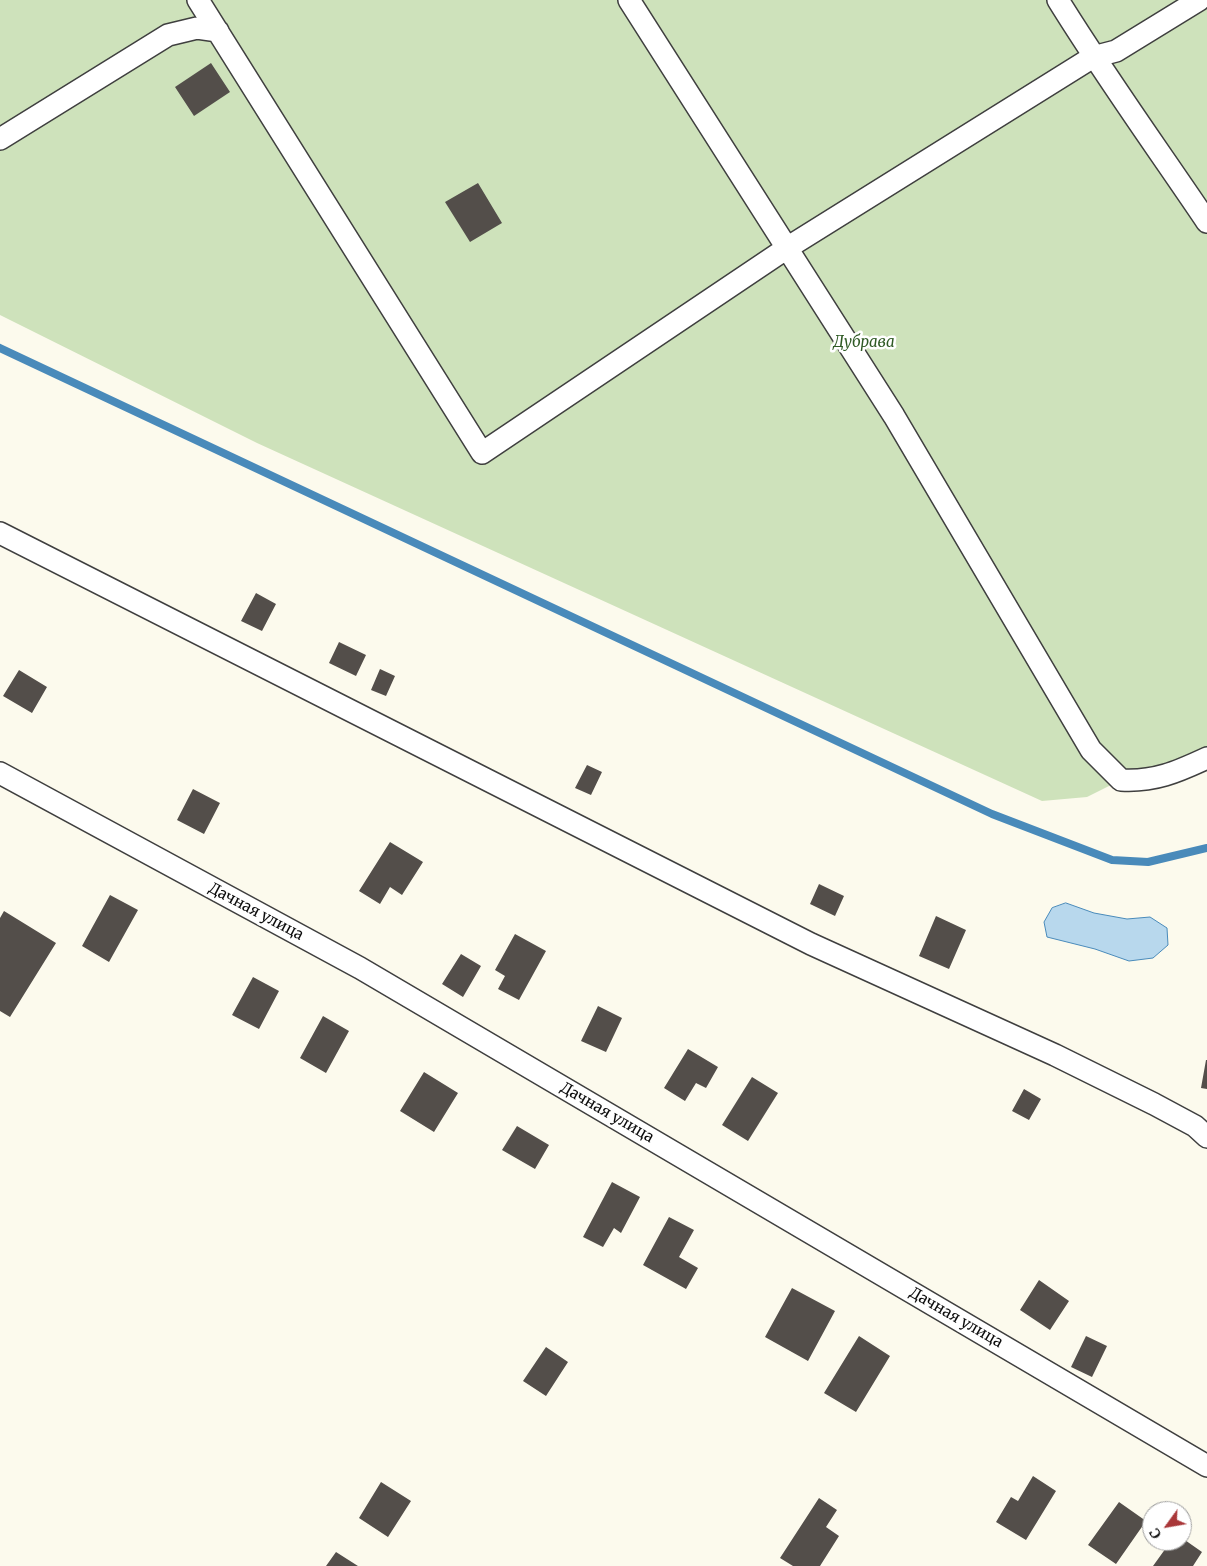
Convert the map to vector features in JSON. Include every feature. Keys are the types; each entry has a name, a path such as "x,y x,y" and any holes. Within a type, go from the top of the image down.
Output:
{"street":[{"path":"198,0 482,453 787,248 1093,57 1116,51 1199,0"},
{"path":"629,0 894,416 1091,750 1121,780 1140,782 1177,773 1207,758"},
{"path":"1058,0 1093,57 1144,128 1207,222"},
{"path":"0,139 168,35 197,28 218,31"},
{"path":"0,533 802,940 1055,1055 1154,1104 1194,1126 1207,1137"},
{"name":"Дачная улица","path":"0,773 360,968 1207,1466"}],"green space":[{"name":"Дубрава","path":"0,0 1207,0 1207,758 1121,780 1087,797 1042,801 257,443 0,315"}],"water":[{"path":"1066,903 1094,913 1127,919 1150,917 1167,928 1168,945 1153,958 1129,961 1095,949 1047,937 1044,922 1052,908"}],"building":[{"path":"211,63 230,92 194,116 175,87"},
{"path":"478,183 502,223 470,242 445,202"},
{"path":"256,593 276,604 262,631 241,621"},
{"path":"339,642 366,655 356,676 329,663"},
{"path":"380,669 395,676 386,696 371,690"},
{"path":"19,670 47,687 32,713 3,696"},
{"path":"587,765 602,772 591,795 575,788"},
{"path":"193,789 220,803 204,834 177,820"},
{"path":"390,842 423,862 402,895 390,887 380,904 359,891"},
{"path":"819,884 844,896 835,916 810,904"},
{"path":"110,895 138,910 109,962 82,946"},
{"path":"4,911 56,943 10,1017 0,1011 0,918"},
{"path":"936,916 966,930 949,969 919,956"},
{"path":"515,934 546,951 519,1000 498,989 505,976 495,970"},
{"path":"461,954 481,966 463,997 442,984"},
{"path":"253,977 279,991 259,1029 232,1015"},
{"path":"598,1006 622,1018 606,1052 581,1041"},
{"path":"323,1016 349,1031 326,1073 300,1058"},
{"path":"688,1049 718,1067 706,1088 696,1083 685,1101 664,1088"},
{"path":"1207,1060 1207,1089 1201,1088"},
{"path":"424,1072 458,1093 434,1132 400,1111"},
{"path":"752,1077 778,1093 748,1141 722,1125"},
{"path":"1024,1089 1041,1099 1029,1120 1012,1111"},
{"path":"517,1126 549,1145 535,1169 502,1150"},
{"path":"612,1182 640,1197 621,1233 614,1228 603,1247 583,1237"},
{"path":"669,1217 694,1230 679,1257 698,1268 686,1289 643,1265"},
{"path":"1039,1280 1069,1301 1050,1330 1020,1310"},
{"path":"792,1288 835,1311 808,1361 765,1337"},
{"path":"859,1336 890,1356 856,1412 824,1393"},
{"path":"1086,1336 1107,1346 1092,1377 1071,1367"},
{"path":"546,1347 568,1362 546,1396 523,1381"},
{"path":"1033,1476 1056,1491 1026,1540 996,1522 1011,1497 1018,1501"},
{"path":"381,1482 411,1501 388,1537 359,1518"},
{"path":"819,1498 837,1510 826,1527 839,1536 820,1566 793,1566 780,1558"},
{"path":"1119,1502 1142,1518 1142,1527 1116,1564 1088,1545"},
{"path":"1192,1545 1202,1552 1193,1566 1153,1566 1164,1551 1192,1551"},
{"path":"336,1552 358,1566 326,1566"}],"waterway":[{"path":"0,348 992,814 1112,860 1148,862 1207,848"}]}
